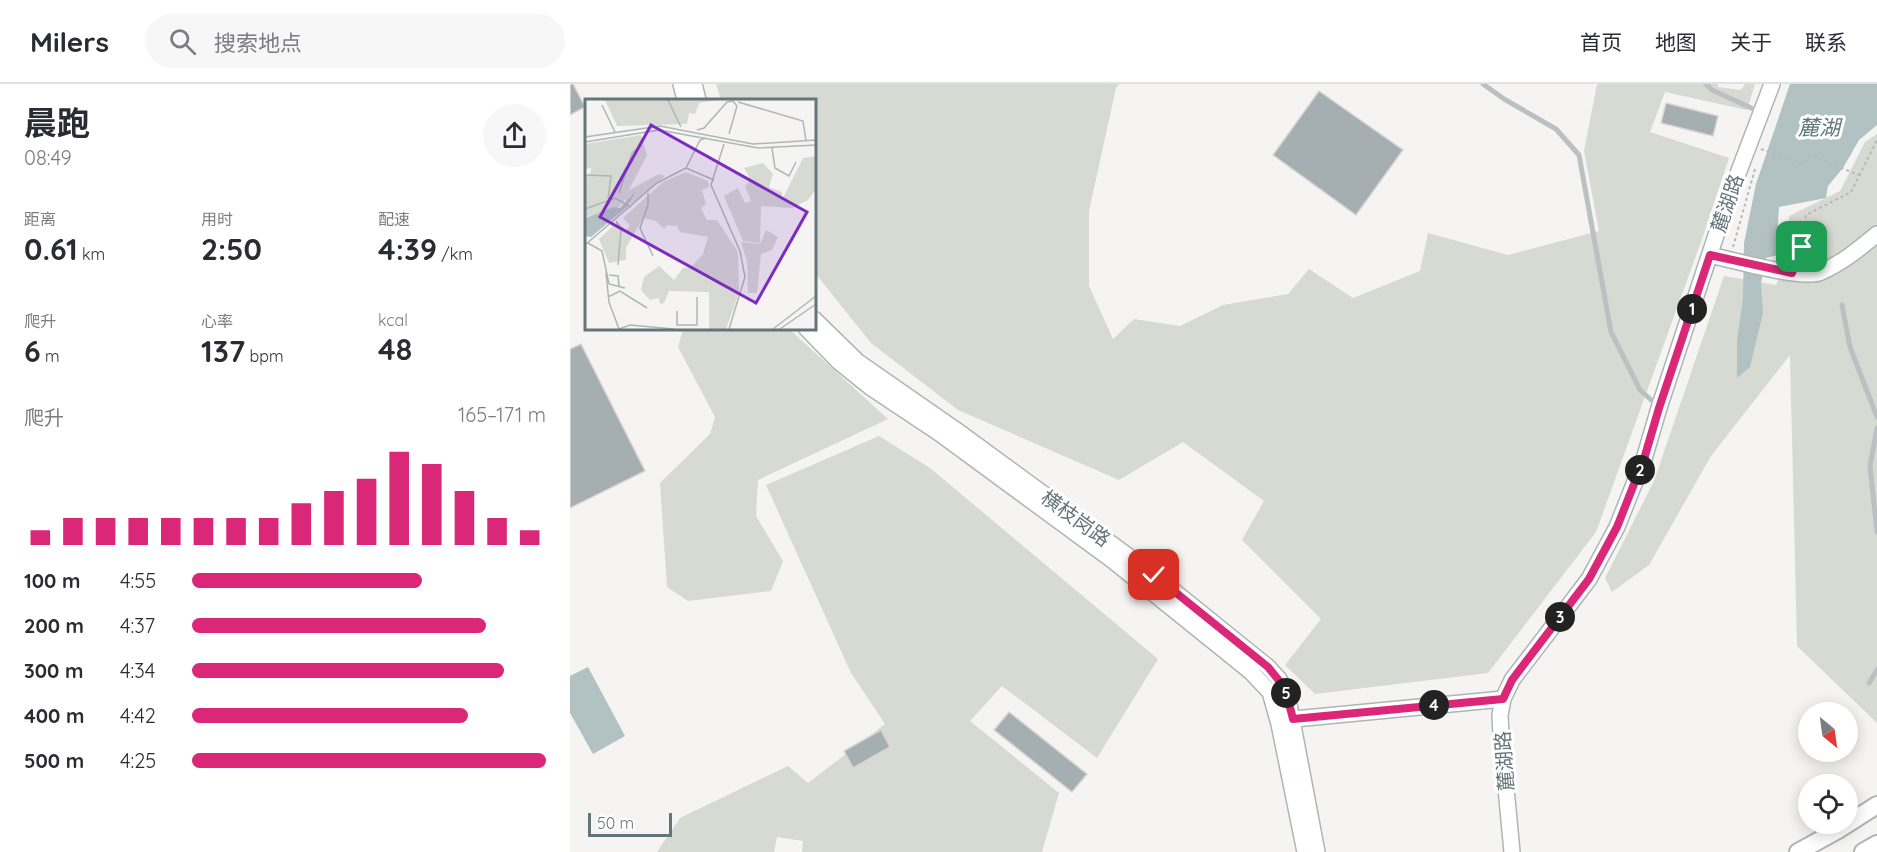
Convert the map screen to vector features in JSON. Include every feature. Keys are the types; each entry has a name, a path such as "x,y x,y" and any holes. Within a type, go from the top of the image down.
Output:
{"main road":[{"path":"681,84 685,99"},
{"path":"694,84 698,99"},
{"name":"麓湖路","path":"1512,852 1501,735 1500,715 1503,699 1512,680 1589,579 1602,558 1629,500 1710,255 1772,84"},
{"path":"1710,255 1792,273 1817,274 1846,259 1877,234"},
{"name":"横枝岗路","path":"816,321 858,362 963,435 1136,562 1268,667 1285,688 1286,720 1305,852"},
{"name":"横枝岗路","path":"808,330 839,363 870,387 1112,560 1251,672 1270,692 1286,720 1317,852"},
{"path":"1286,720 1503,699"},
{"path":"1798,852 1877,805"},
{"path":"1863,852 1877,843"}],"lane":[{"path":"1483,84 1556,129 1579,155 1611,332 1640,390 1659,408"},
{"path":"1706,84 1712,90 1761,113"},
{"path":"1842,305 1850,347 1877,417"},
{"path":"1877,428 1870,466 1877,532"},
{"path":"1869,683 1877,670"}],"path":[{"path":"1792,273 1802,247 1806,215 1851,192 1877,140"},
{"path":"1761,149 1805,164 1809,155 1859,175"},
{"path":"1733,260 1755,169"}],"shaded area":[{"path":"716,84 1119,84 1116,88 1089,211 1089,286 1113,339 1134,319 1180,326 1223,305 1288,294 1309,269 1353,298 1420,271 1428,233 1508,255 1599,231 1584,151 1597,84 1718,84 1718,87 1741,90 1745,84 1755,84 1747,110 1665,92 1650,132 1729,158 1596,532 1488,673 1315,694 1285,665 1321,619 1242,540 1264,501 1183,442 1119,480 958,410 871,343 816,274 816,99 721,99"},
{"path":"1877,134 1877,723 1858,705 1858,702 1855,702 1797,646 1790,355 1711,456 1649,565 1612,592 1605,578 1654,481 1724,276 1776,285 1789,254 1789,216 1840,191 1865,142"},
{"path":"683,330 790,330 888,419 758,480 756,516 783,561 771,591 688,601 667,587 660,483 710,434 715,417 678,347"},
{"path":"879,436 930,468 1158,659 1097,758 1002,686 970,721 1059,793 1042,852 802,852 803,841 777,837 774,852 657,852 680,818 788,766 808,783 885,724 851,673 766,485"}],"water":[{"name":"麓湖","path":"1790,84 1877,84 1877,125 1859,140 1843,168 1828,186 1826,198 1779,207 1777,238 1782,254 1766,258 1761,283 1763,313 1750,367 1737,378 1737,341 1743,298 1744,243 1756,184"},
{"path":"588,667 625,736 593,754 570,713 570,676"}],"building":[{"path":"570,84 573,84 585,107 570,115"},
{"path":"1319,91 1403,150 1356,215 1273,155"},
{"path":"1666,103 1718,116 1713,136 1661,123"},
{"path":"581,344 645,471 570,508 570,349"},
{"path":"1009,712 1087,774 1072,792 994,730"},
{"path":"881,730 890,747 853,768 844,751"}],"route":[{"path":"1154,575 1280,679 1285,688 1293,719 1503,699 1512,680 1589,579 1617,527 1644,459 1710,255 1792,273 1802,247"}]}
